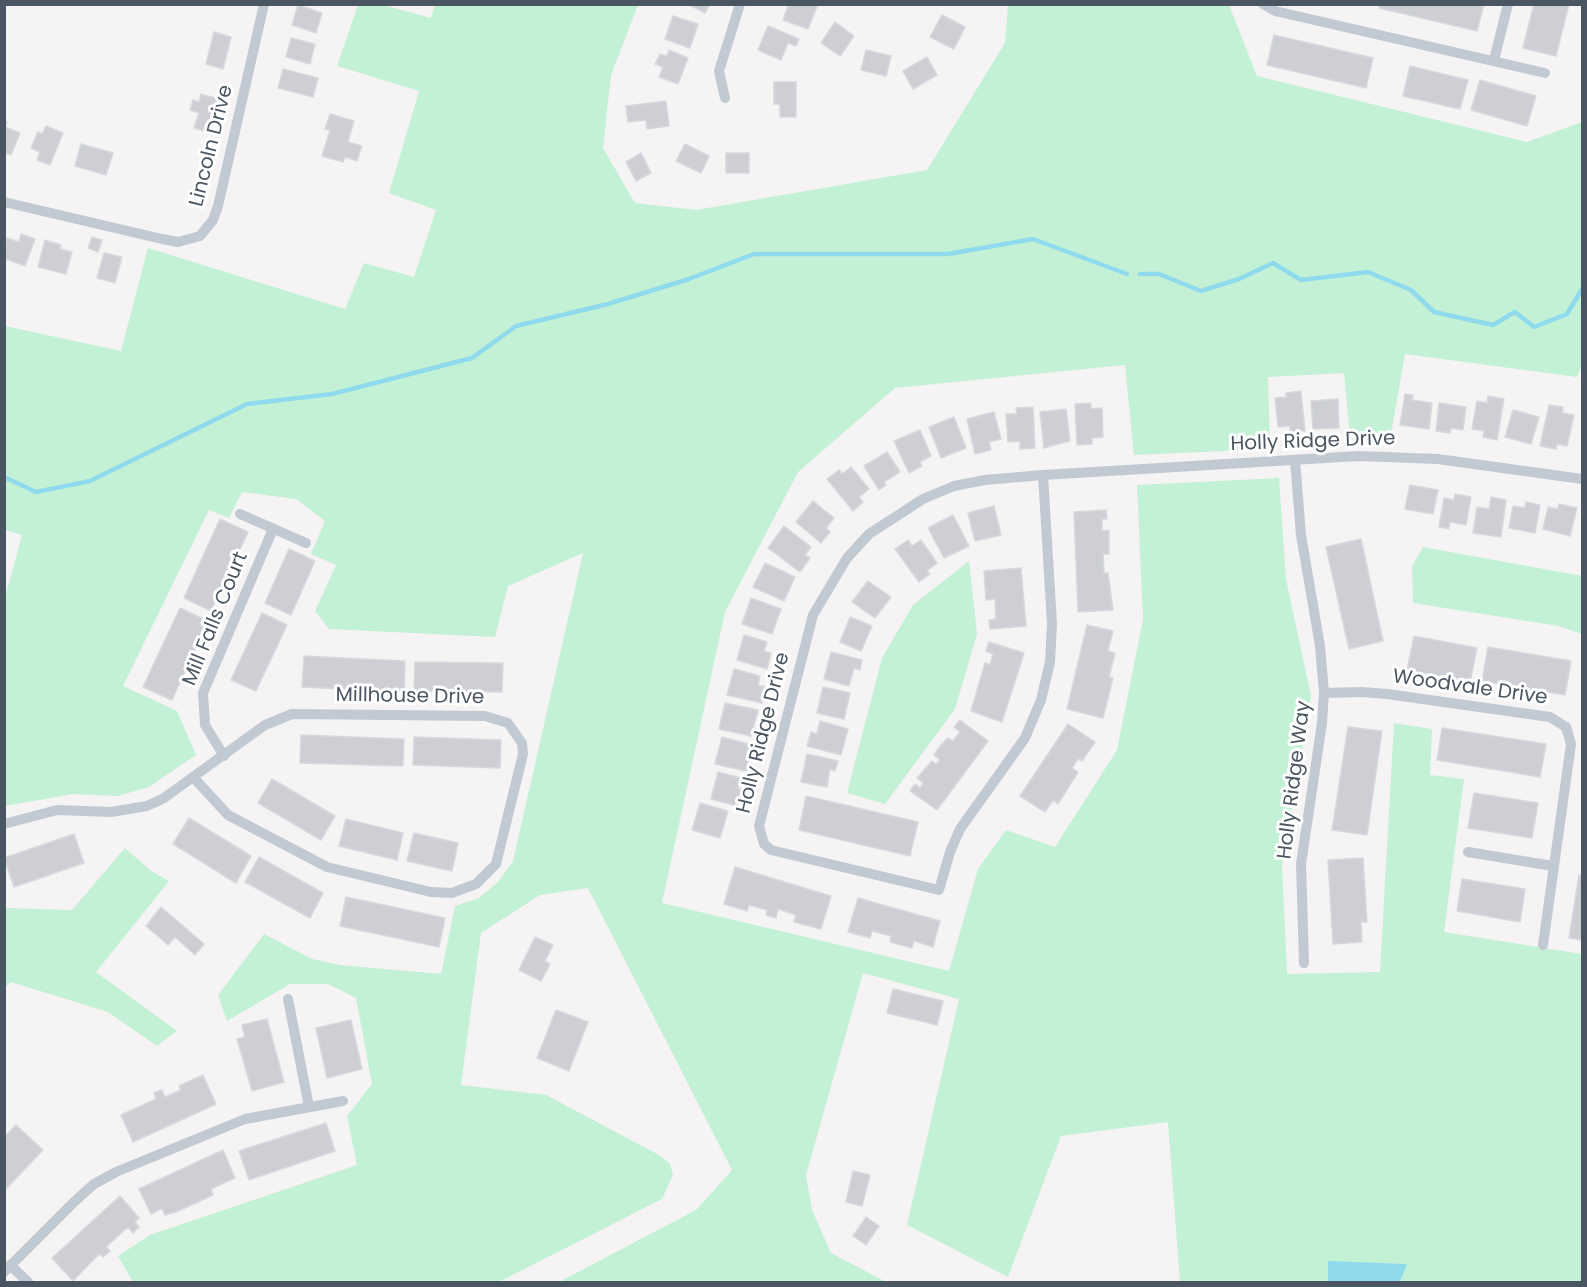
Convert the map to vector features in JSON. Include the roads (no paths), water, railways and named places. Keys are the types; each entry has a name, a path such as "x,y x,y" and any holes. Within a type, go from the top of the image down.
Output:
{"street":[{"name":"Lincoln Drive","path":"4,202 178,242 200,236 213,220 218,206 264,4"},
{"path":"725,98 720,84 719,71 740,4"},
{"path":"1263,4 1275,11 1545,73"},
{"path":"1494,60 1508,4"},
{"name":"Holly Ridge Drive","path":"1043,475 1052,624 1050,662 1041,700 1025,738 960,829 950,852 939,890 771,850 764,844 759,826 813,615 847,558 869,534 923,499 954,486 985,480 1043,475 1295,460 1409,456 1582,479"},
{"name":"Holly Ridge Way","path":"1295,460 1301,535 1320,646 1324,693 1322,723 1301,864 1304,963"},
{"path":"240,514 306,543"},
{"name":"Mill Falls Court","path":"224,756 204,725 202,693 273,529"},
{"name":"Woodvale Drive","path":"1324,693 1387,694 1559,721 1571,734 1543,945"},
{"name":"Millhouse Drive","path":"4,824 57,810 130,810 164,798 193,777 278,718 305,712 498,718 516,732 523,754 501,852 496,864 476,884 452,893 430,892 327,867 228,815 193,777"},
{"path":"1468,852 1553,866"},
{"path":"288,999 309,1107"},
{"path":"28,1282 8,1268 94,1184 116,1172 245,1119 343,1101"}],"water":[{"path":"1328,1261 1407,1264 1400,1282 1328,1282"}],"waterway":[{"path":"4,477 36,492 90,481 247,404 332,394 472,358 516,326 608,304 689,279 754,254 948,254 1033,239 1127,274"},
{"path":"1140,274 1159,274 1201,291 1239,279 1273,263 1301,280 1368,272 1411,290 1434,312 1493,325 1515,312 1534,327 1567,314 1582,289"}]}
